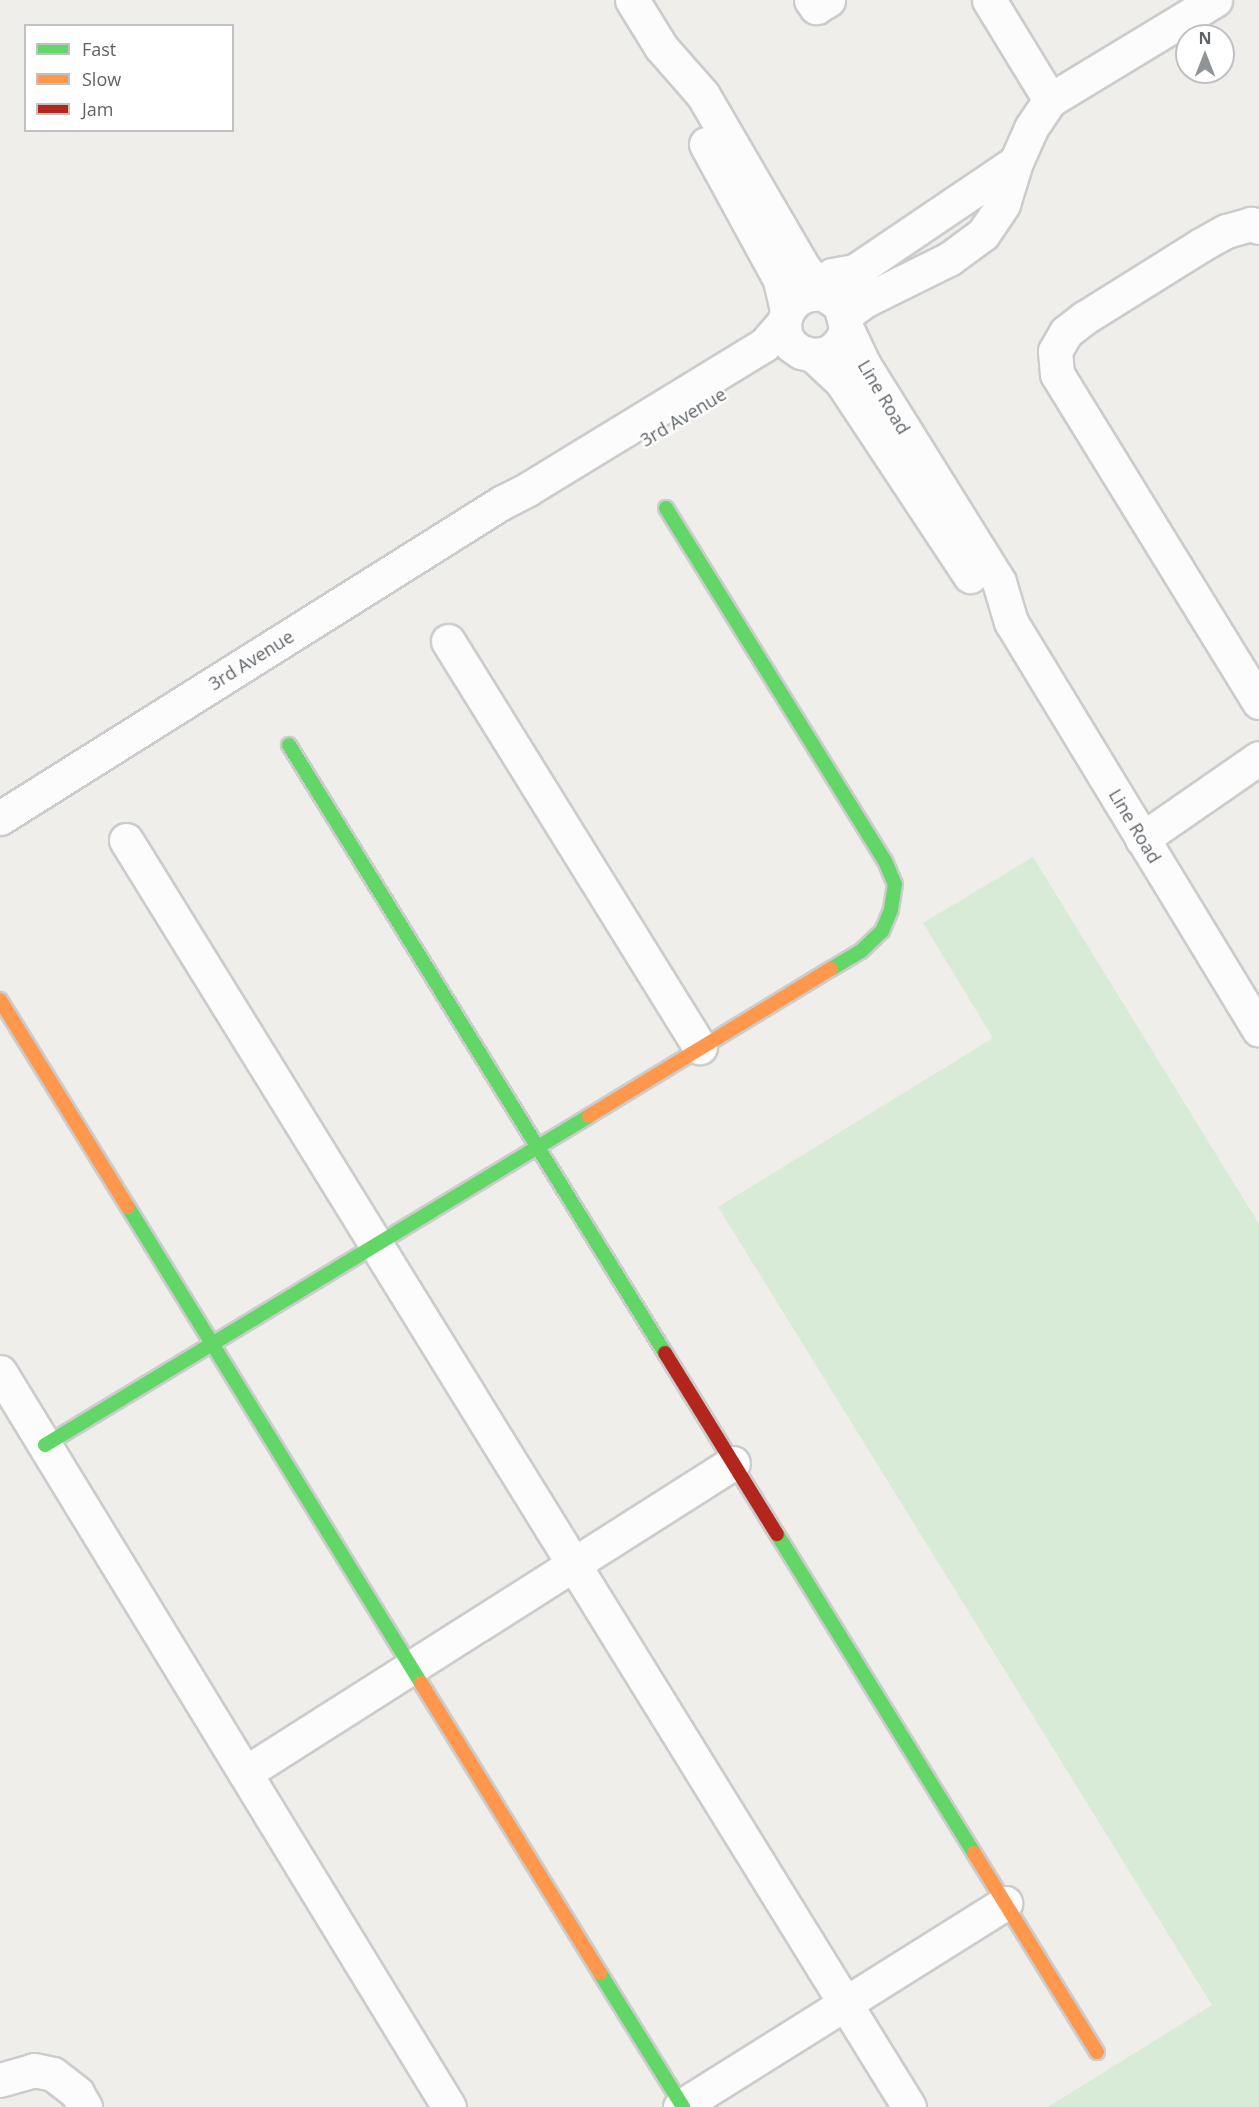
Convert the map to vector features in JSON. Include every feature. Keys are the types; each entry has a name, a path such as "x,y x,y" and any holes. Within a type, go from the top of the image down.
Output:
{"street":[{"name":"Line Road","path":"632,0 661,47 684,103 780,280 785,335 791,345 807,354 841,381 980,592 1011,622"},
{"path":"811,0 816,7 828,0"},
{"path":"989,0 1050,100"},
{"path":"785,316 795,301 805,295 838,311 866,300 949,259 983,234 1003,204 1016,162 1031,128 1050,100 1215,0"},
{"name":"Line Road","path":"661,47 703,95 803,267 838,311 864,365 999,582 1011,622 1259,1030"},
{"path":"803,267 819,275 855,271 1016,162"},
{"path":"1259,227 1251,224 1226,231 1201,245 1084,318 1066,332 1055,351 1057,374 1259,702"},
{"path":"838,311 855,271"},
{"name":"Line Road","path":"807,354 825,354 835,348 843,338 838,311"},
{"name":"3rd Avenue","path":"0,818 501,503 528,489 764,345 785,316"},
{"name":"3rd Avenue","path":"501,503 537,506 773,362 807,354"},
{"path":"45,1445 861,951 882,931 891,909 895,884 885,861 666,508"},
{"path":"448,641 700,1047"},
{"path":"289,745 1097,2052"},
{"path":"1142,839 1259,758"},
{"path":"126,840 909,2107"},
{"path":"0,1000 682,2107 1005,1903"},
{"path":"0,1372 449,2107"},
{"path":"245,1773 733,1463"},
{"path":"0,2079 33,2070 53,2074 76,2093 85,2107"}],"green space":[{"path":"1033,857 1259,1224 1259,2107 1048,2107 1212,2005 718,1207 993,1038 923,923"}],"traffic: fast":[{"path":"666,508 885,861 895,884 891,910 882,931 861,951 831,969"},
{"path":"289,745 665,1353"},
{"path":"45,1445 589,1116"},
{"path":"128,1207 421,1683"},
{"path":"777,1534 974,1853"},
{"path":"600,1973 683,2107"}],"traffic: slow":[{"path":"589,1116 831,969"},
{"path":"0,1000 128,1207"},
{"path":"421,1683 600,1973"},
{"path":"974,1853 1097,2052"}],"traffic: jam":[{"path":"665,1353 777,1534"}]}
